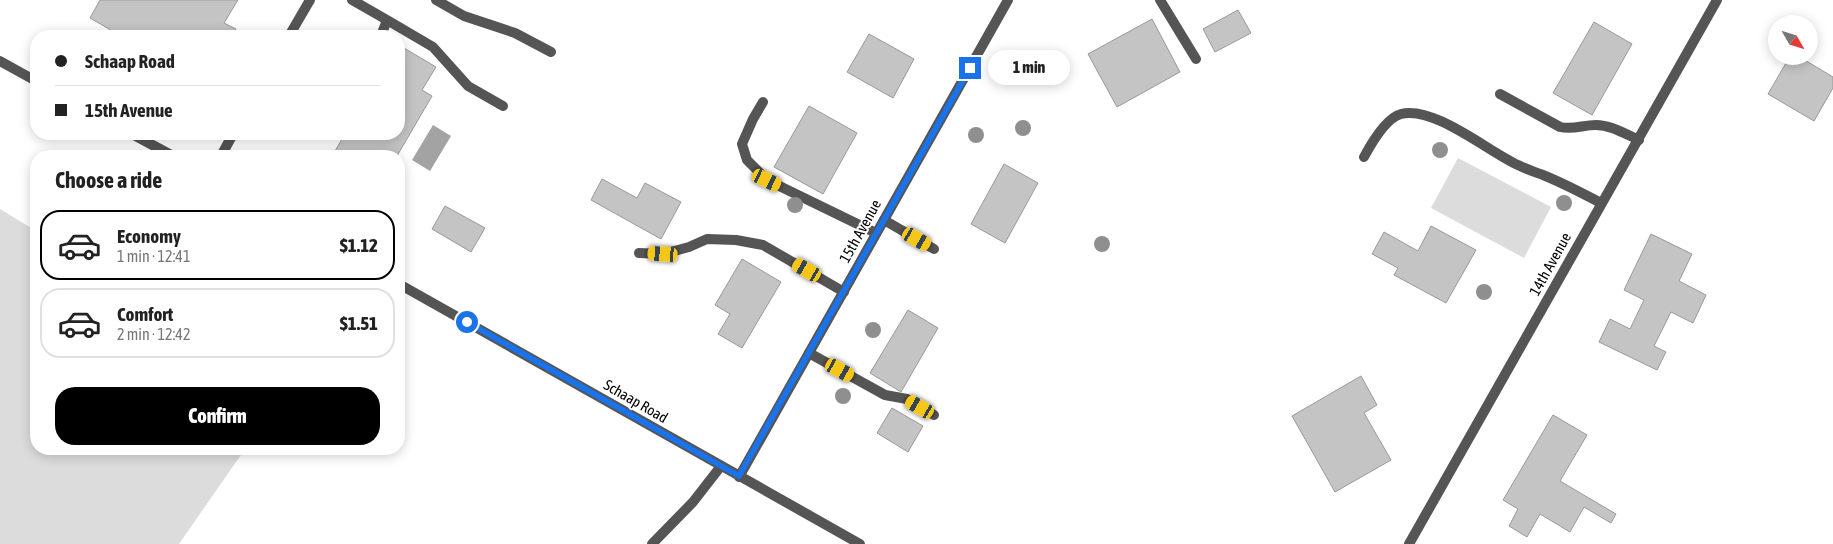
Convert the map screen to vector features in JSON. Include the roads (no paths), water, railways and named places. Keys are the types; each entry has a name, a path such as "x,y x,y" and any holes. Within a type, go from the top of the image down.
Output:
{"street":[{"path":"292,30 310,0"},
{"path":"352,0 404,30"},
{"path":"436,0 464,16 515,33 551,52"},
{"name":"15th Avenue","path":"739,476 1008,0"},
{"path":"1160,0 1196,59"},
{"name":"14th Avenue","path":"1409,544 1717,0"},
{"path":"383,30 387,20"},
{"path":"405,31 433,47 468,86 503,106"},
{"path":"0,61 30,78"},
{"path":"1500,94 1560,127 1570,129 1597,125 1608,127 1638,140"},
{"path":"762,102 742,144 747,160 767,180 876,234"},
{"path":"1364,156 1377,134 1399,114 1412,113 1432,117 1467,135 1517,165 1552,179 1602,203"},
{"path":"143,140 162,150"},
{"path":"884,220 934,249"},
{"path":"638,253 663,254 689,247 707,239 736,240 763,245 844,292"},
{"name":"Schaap Road","path":"405,287 860,544"},
{"path":"809,353 885,395 907,399 934,415"},
{"path":"652,544 693,502 721,466"}]}
